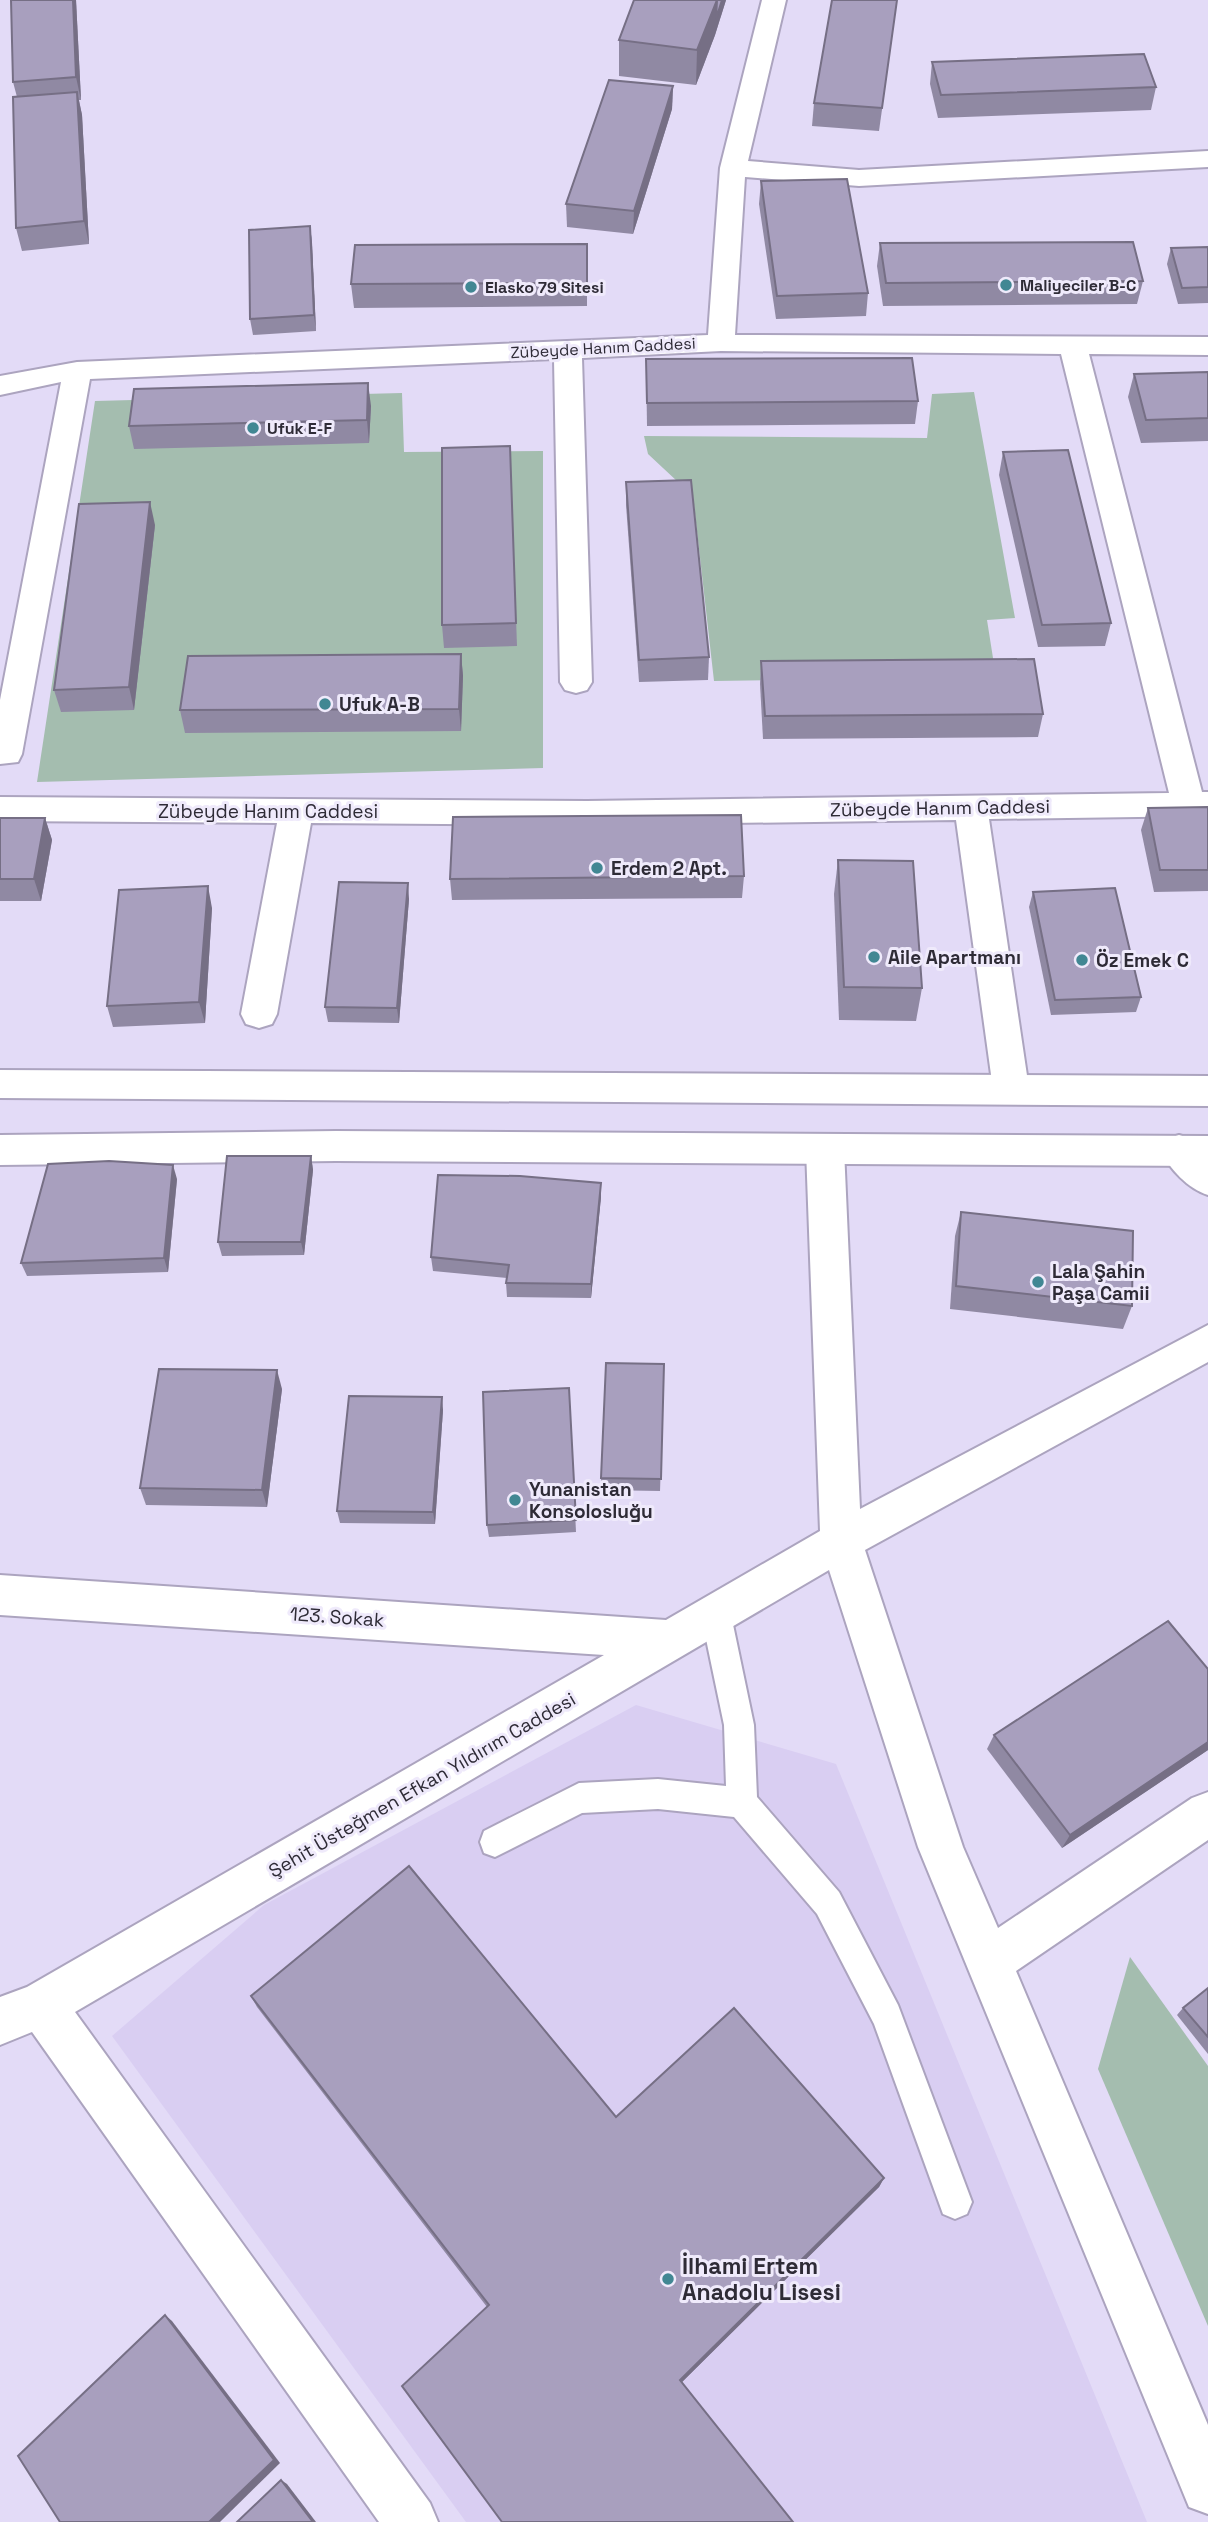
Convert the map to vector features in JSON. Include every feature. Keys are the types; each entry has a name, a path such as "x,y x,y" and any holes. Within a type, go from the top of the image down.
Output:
{"street":[{"path":"721,343 733,168 774,0"},
{"path":"733,168 859,178 1208,159"},
{"name":"Zübeyde Hanım Caddesi","path":"0,386 18,380 76,371 721,343 1208,346"},
{"path":"1073,346 1198,804"},
{"path":"568,349 576,682"},
{"path":"6,754 76,371"},
{"name":"Zübeyde Hanım Caddesi","path":"0,809 587,813 1198,804"},
{"path":"971,808 1011,1089"},
{"path":"260,1014 296,811"},
{"path":"0,1084 1208,1091"},
{"path":"0,1150 336,1146 1194,1150 1208,1180"},
{"path":"825,1149 841,1541 941,1847 1206,2479"},
{"name":"Şehit Üsteğmen Efkan Yıldırım Caddesi","path":"20,2013 841,1541 1208,1342"},
{"name":"123. Sokak","path":"0,1595 673,1640"},
{"path":"988,1962 1208,1814"},
{"path":"20,2013 411,2522"}],"lane":[{"path":"716,1615 739,1725 743,1803 828,1903 887,2016 955,2202"},
{"path":"495,1842 579,1798 658,1794 743,1803"}],"shaded area":[{"name":"İlhami Ertem Anadolu Lisesi","path":"636,1705 836,1764 1147,2522 466,2522 112,2036 264,1905"}],"green space":[{"path":"974,392 1015,618 987,620 996,677 714,681 693,496 648,454 644,436 927,438 932,394"},
{"path":"402,393 404,452 543,451 543,768 37,782 95,401"},
{"path":"1130,1957 1208,2066 1208,2326 1098,2069"}],"building":[{"path":"11,0 73,0 76,77 13,82"},
{"path":"634,0 717,0 697,50 619,40"},
{"path":"717,0 722,0 716,19"},
{"path":"832,0 897,0 882,108 814,103"},
{"path":"1144,54 1156,87 941,95 932,62"},
{"path":"609,80 673,86 634,211 566,204"},
{"path":"77,92 84,221 16,228 13,97"},
{"path":"847,179 868,293 777,296 761,181"},
{"path":"310,226 314,315 250,319 249,230"},
{"path":"1133,242 1143,281 886,283 880,243"},
{"path":"587,244 587,283 351,284 355,245"},
{"path":"1208,247 1208,287 1182,288 1171,248"},
{"path":"912,358 918,401 647,403 646,359"},
{"path":"1208,372 1208,418 1146,420 1134,374"},
{"path":"368,383 367,420 129,426 134,389"},
{"path":"510,446 516,623 442,625 442,448"},
{"path":"1068,450 1111,623 1042,625 1003,452"},
{"path":"691,480 709,657 639,660 626,482"},
{"path":"150,502 129,687 54,690 79,504"},
{"path":"461,654 459,709 180,710 188,656"},
{"path":"1034,659 1043,714 765,716 761,661"},
{"path":"1208,807 1208,870 1160,870 1148,808"},
{"name":"Erdem 2 Apt.","path":"741,815 744,876 450,879 453,817"},
{"path":"0,818 45,818 34,879 0,879"},
{"name":"Aile Apartmanı","path":"838,860 913,861 922,988 844,987"},
{"path":"339,882 408,883 397,1008 325,1007"},
{"path":"208,886 199,1002 107,1006 119,890"},
{"name":"Öz Emek C","path":"1115,888 1141,997 1055,1000 1033,892"},
{"path":"227,1156 311,1156 301,1242 218,1242"},
{"path":"109,1161 173,1165 164,1258 21,1263 48,1164"},
{"path":"438,1175 520,1176 601,1183 591,1284 506,1283 509,1265 431,1257"},
{"name":"Lala Şahin Paşa Camii","path":"961,1212 1133,1231 1132,1306 956,1286"},
{"path":"606,1363 664,1364 661,1479 601,1478"},
{"path":"159,1369 277,1370 262,1490 140,1488"},
{"path":"569,1388 576,1520 487,1525 483,1392"},
{"path":"349,1396 442,1397 433,1512 337,1511"},
{"path":"1168,1621 1208,1669 1208,1742 1070,1835 994,1735"},
{"path":"409,1866 616,2117 734,2008 884,2178 680,2380 793,2522 502,2522 402,2386 489,2305 251,1996"},
{"path":"1208,1988 1208,2037 1183,2008"},
{"path":"165,2315 274,2460 209,2522 60,2522 18,2456"},
{"path":"281,2480 313,2522 237,2522"}],"place":[{"name":"Maliyeciler B-C","path":"1006,285"},
{"name":"Elasko 79 Sitesi","path":"471,287"},
{"name":"Ufuk E-F","path":"253,428"},
{"name":"Ufuk A-B","path":"325,704"},
{"name":"Erdem 2 Apt.","path":"597,868"},
{"name":"Aile Apartmanı","path":"874,957"},
{"name":"Öz Emek C","path":"1082,960"},
{"name":"Lala Şahin Paşa Camii","path":"1038,1282"},
{"name":"Yunanistan Konsolosluğu","path":"515,1500"},
{"name":"İlhami Ertem Anadolu Lisesi","path":"668,2279"}]}
